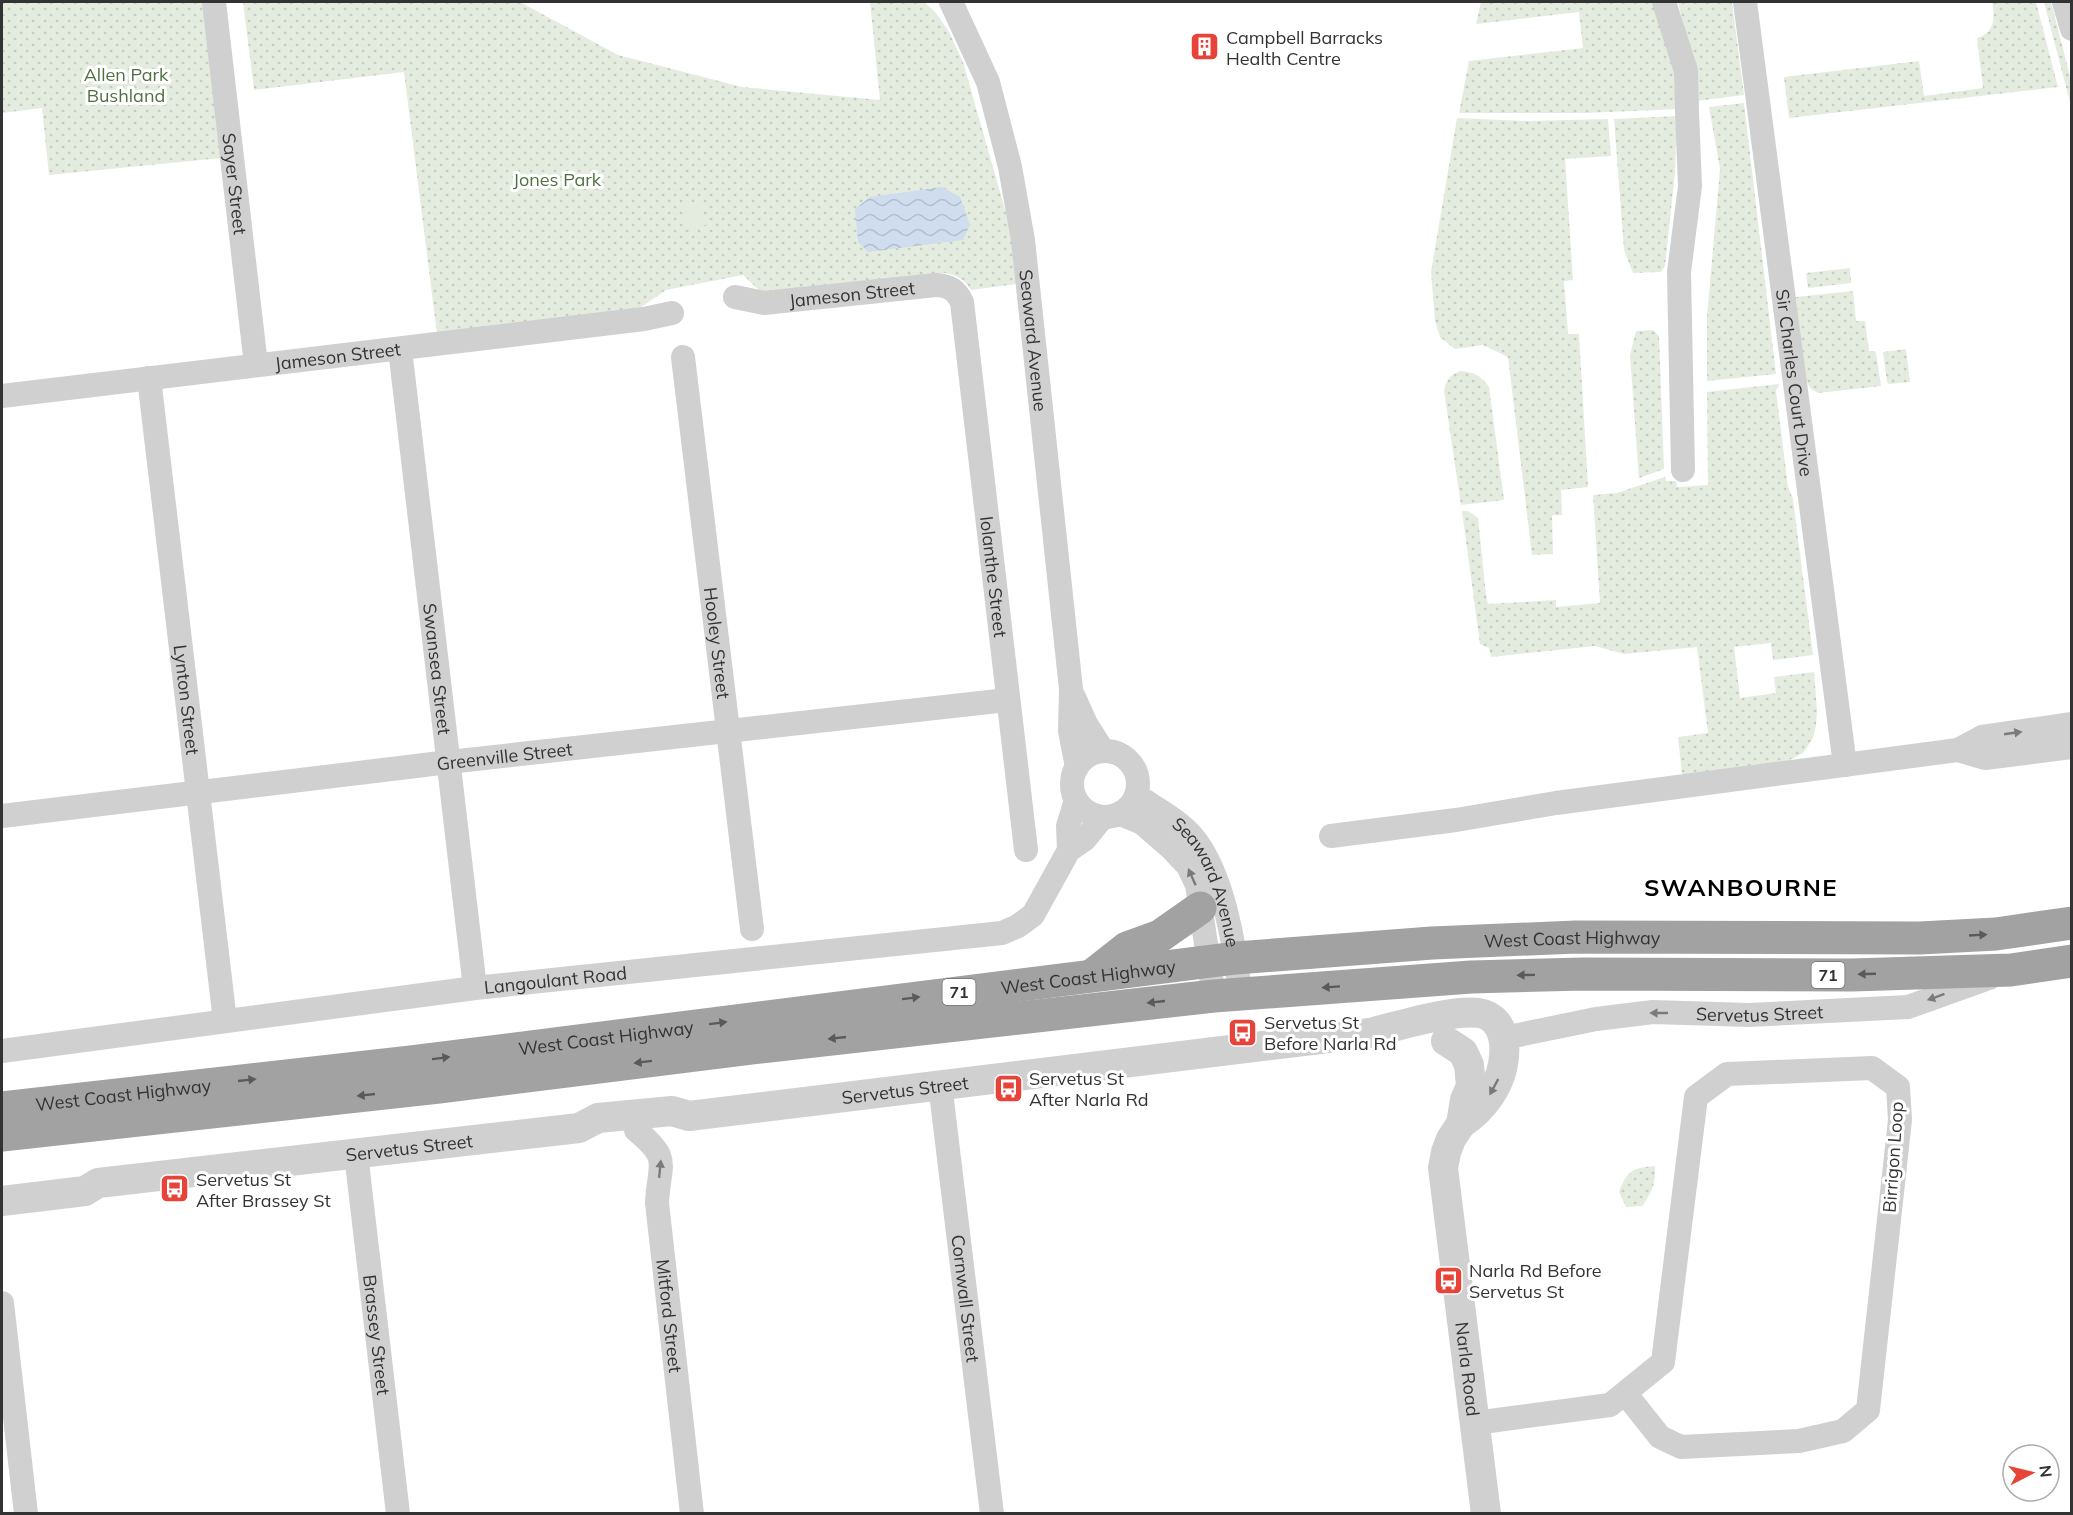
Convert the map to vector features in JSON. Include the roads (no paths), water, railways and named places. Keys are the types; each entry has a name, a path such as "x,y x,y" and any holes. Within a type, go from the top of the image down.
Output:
{"highway":[{"path":"1092,975 1127,948 1160,936 1200,908"},
{"name":"West Coast Highway","path":"2,1108 411,1062 1222,960 1432,943 1576,937 1920,938 1996,934 2072,923"},
{"name":"West Coast Highway","path":"2,1135 439,1087 741,1049 1227,995 1471,977 1584,974 1852,975 2011,970 2072,961"}],"street":[{"name":"Sayer Street","path":"214,2 256,365"},
{"name":"Seaward Avenue","path":"951,2 988,82 1010,167 1023,240 1071,689 1070,731 1077,767"},
{"path":"1664,2 1686,71 1688,112 1690,186 1678,272 1683,470"},
{"name":"Sir Charles Court Drive","path":"1745,2 1845,765"},
{"path":"2064,2 2072,29"},
{"name":"Jameson Street","path":"735,297 764,303 936,285 948,286 957,292 962,302"},
{"name":"Iolanthe Street","path":"962,302 1026,850"},
{"name":"Jameson Street","path":"2,396 644,319 672,313"},
{"name":"Swansea Street","path":"400,349 475,988"},
{"name":"Hooley Street","path":"683,357 752,929"},
{"name":"Lynton Street","path":"149,378 225,1021"},
{"name":"Seaward Avenue","path":"1071,689 1086,724 1102,751"},
{"name":"Greenville Street","path":"2,816 449,762 1007,700"},
{"path":"1331,836 1456,820 1556,803 1958,750 1982,737 2072,724"},
{"path":"1958,750 1985,758 2072,747"},
{"path":"1102,751 1113,752 1123,757 1137,774 1136,795 1130,806 1112,816 1092,815 1083,809 1076,800 1072,783 1077,767 1088,756 1102,751"},
{"name":"Seaward Avenue","path":"1136,795 1171,818 1192,837 1210,865 1228,921 1222,960"},
{"name":"Langoulant Road","path":"1069,850 1068,826 1076,800"},
{"name":"Seaward Avenue","path":"1112,816 1142,823 1188,866 1197,885 1200,908 1222,960 1227,995"},
{"name":"Langoulant Road","path":"2,1051 475,988 1002,933 1018,926 1033,915 1069,850 1112,816"},
{"name":"Servetus Street","path":"1370,1033 1446,1041 1504,1038 1596,1019 1653,1012 1749,1015 1908,1007 2011,970"},
{"name":"Servetus Street","path":"579,1128 598,1118 672,1111 688,1116 1370,1033 1434,1017 1471,1012 1492,1017 1499,1024 1504,1038"},
{"name":"Narla Road","path":"1486,1514 1443,1168 1451,1139 1461,1124 1477,1113 1498,1082 1504,1038"},
{"name":"Narla Road","path":"1446,1041 1463,1052 1469,1065 1471,1086 1461,1124"},
{"name":"Birrigon Loop","path":"1475,1423 1610,1405 1663,1362 1696,1097 1727,1074 1872,1068 1898,1087 1900,1120 1868,1410 1843,1431 1799,1442 1681,1447 1660,1437 1625,1393"},
{"name":"Cornwall Street","path":"940,1084 992,1514"},
{"name":"Servetus Street","path":"2,1201 85,1191 98,1183 579,1128 601,1133 636,1130 674,1125 688,1116"},
{"name":"Mitford Street","path":"636,1130 660,1153 662,1163 657,1203 692,1514"},
{"name":"Brassey Street","path":"356,1154 398,1514"},
{"name":"Servetus Street","path":"2,1188 84,1178 98,1183"},
{"path":"2,1303 26,1514"}],"water":[{"path":"942,187 960,197 970,225 963,240 868,252 858,242 855,209 870,197"}],"place":[{"name":"Campbell Barracks Health Centre","path":"1205,47"},
{"name":"Servetus St Before Narla Rd","path":"1243,1032"},
{"name":"Servetus St After Narla Rd","path":"1008,1088"},
{"name":"Servetus St After Brassey St","path":"175,1189"},
{"name":"Narla Rd Before Servetus St","path":"1448,1280"}],"district":[{"name":"SWANBOURNE","path":"1741,887"}],"park label":[{"name":"Allen Park Bushland","path":"126,84"},
{"name":"Jones Park","path":"557,179"}]}
